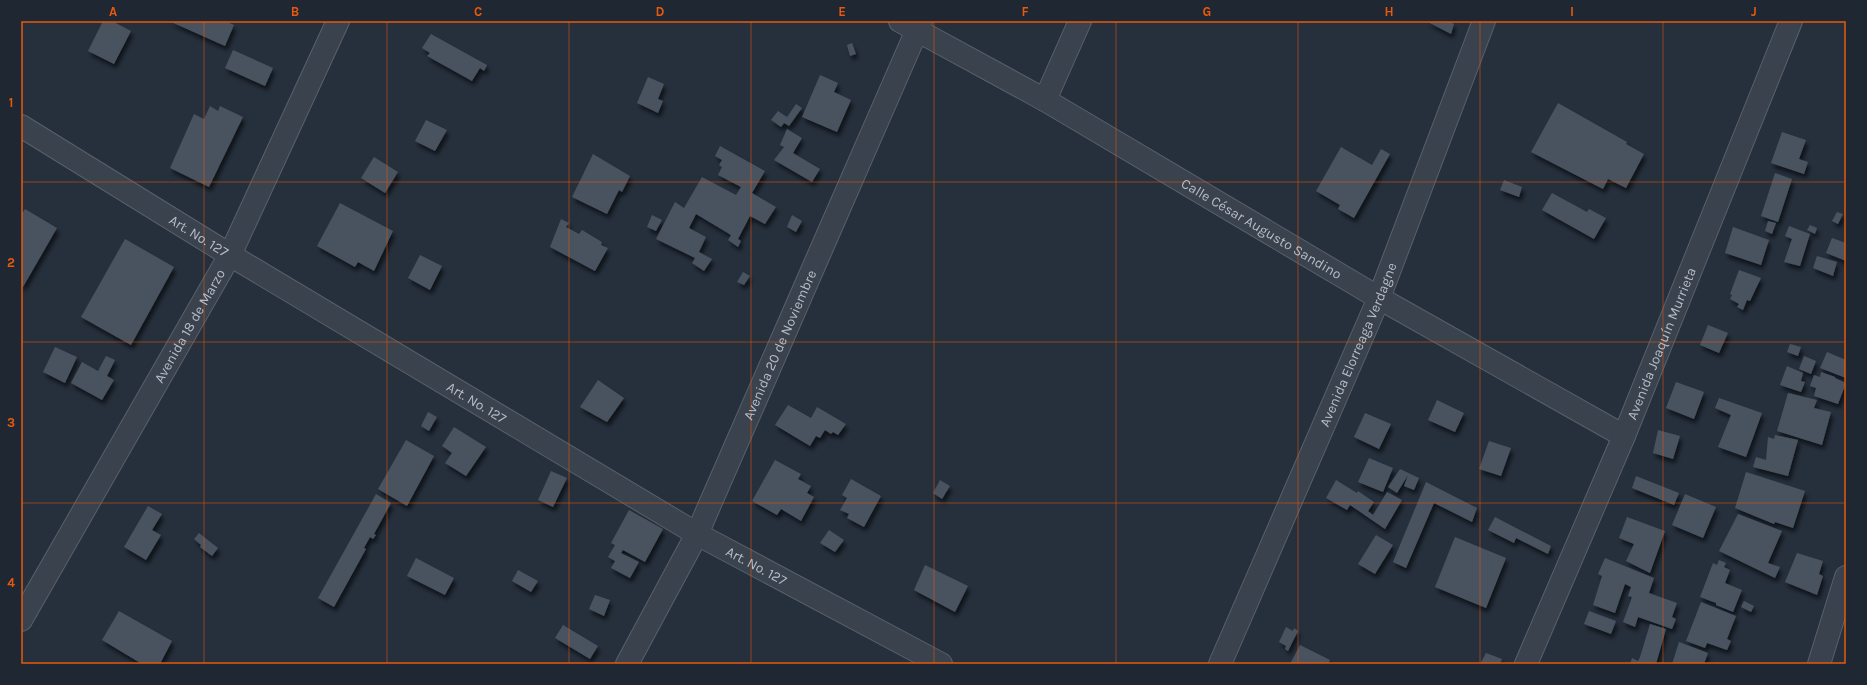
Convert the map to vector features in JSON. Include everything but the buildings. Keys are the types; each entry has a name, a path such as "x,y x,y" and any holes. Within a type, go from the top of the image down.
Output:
{"street":[{"name":"Avenida 18 de Marzo","path":"21,620 230,255 338,21"},
{"path":"1045,100 1080,21"},
{"name":"Avenida Elorreaga Verdagne","path":"1220,664 1379,298 1484,21"},
{"name":"Avenida Joaquín Murrieta","path":"1526,664 1624,436 1791,21"},
{"name":"Calle César Augusto Sandino","path":"913,24 1045,100 1379,298 1624,436"},
{"name":"Avenida 20 de Noviembre","path":"627,664 697,534 913,24"},
{"name":"Art. No. 127","path":"21,126 230,255 697,534 941,664"},
{"path":"1820,664 1846,577"}]}
